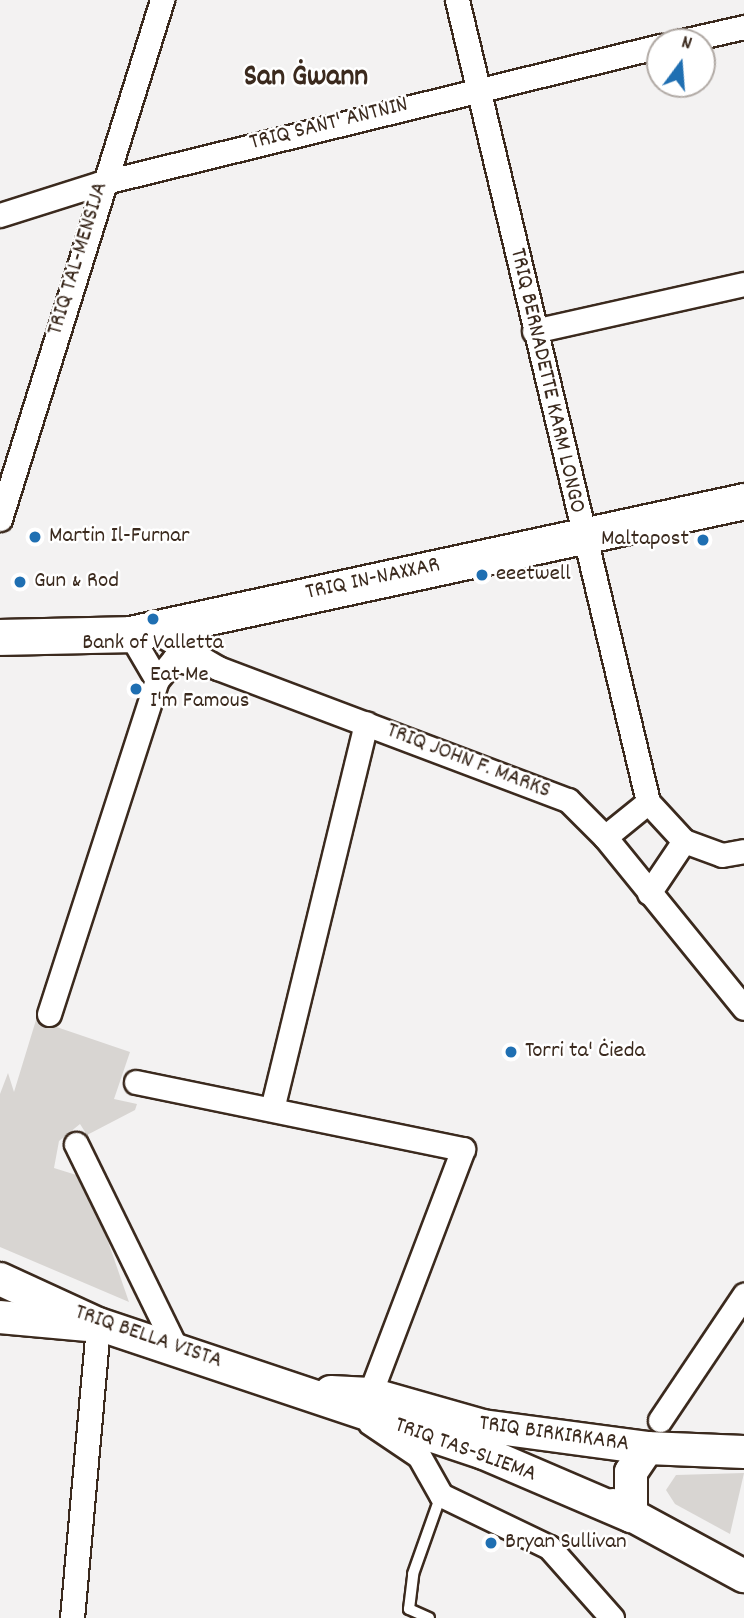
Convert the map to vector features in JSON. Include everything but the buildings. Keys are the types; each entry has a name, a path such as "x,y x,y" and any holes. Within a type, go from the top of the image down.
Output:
{"main road":[{"name":"TRIQ IN-NAXXAR","path":"0,637 140,632 744,501"},
{"name":"TRIQ BELLA VISTA","path":"0,1279 98,1324 298,1389"},
{"path":"0,1317 70,1327 98,1324"},
{"name":"TRIQ TAS-SLIEMA","path":"298,1389 362,1403 631,1516"},
{"name":"TRIQ BIRKIRKARA","path":"362,1403 483,1426 647,1448 744,1452"},
{"name":"TRIQ TAS-SLIEMA","path":"483,1426 631,1516 744,1576"},
{"name":"TRIQ BIRKIRKARA","path":"631,1516 631,1472 647,1448"}],"street":[{"name":"TRIQ TAL-MENSIJA","path":"0,519 101,183 162,0"},
{"name":"TRIQ BERNADETTE KARM LONGO","path":"457,0 582,536 648,802"},
{"path":"716,33 744,27"},
{"name":"TRIQ SANT' ANTNIN","path":"0,215 101,183 476,88 646,49"},
{"path":"534,331 744,284"},
{"path":"206,617 205,643 218,668"},
{"path":"49,1014 157,680 140,632"},
{"name":"TRIQ JOHN F. MARKS","path":"140,632 218,668 568,800 605,837 744,1008"},
{"name":"TRIQ JOHN F. MARKS","path":"157,680 174,659 218,668"},
{"path":"272,1110 366,723"},
{"path":"605,837 648,802 684,841 722,855 744,851"},
{"path":"649,893 684,841"},
{"path":"136,1082 463,1149 362,1403 419,1456 441,1495 549,1547 612,1618"},
{"path":"76,1144 176,1348"},
{"path":"660,1420 744,1295"},
{"path":"72,1618 98,1324"}],"lane":[{"path":"429,1618 409,1609 413,1574 441,1495"}],"shaded area":[{"path":"36,1020 130,1052 114,1099 137,1104 135,1110 87,1135 80,1124 59,1141 54,1168 86,1178 129,1302 0,1247 0,1094 8,1073 14,1092"},
{"path":"744,1473 730,1534 675,1504 666,1490 676,1475"}],"place":[{"name":"Martin Il-Furnar","path":"35,537"},
{"name":"Maltapost","path":"703,540"},
{"name":"eeetwell","path":"482,575"},
{"name":"Gun & Rod","path":"20,582"},
{"name":"Bank of Valletta","path":"153,619"},
{"name":"Eat Me I'm Famous","path":"136,689"},
{"name":"Torri ta' Ċieda","path":"511,1052"},
{"name":"Bryan Sullivan","path":"491,1543"}],"district":[{"name":"San Ġwann","path":"306,79"}]}
